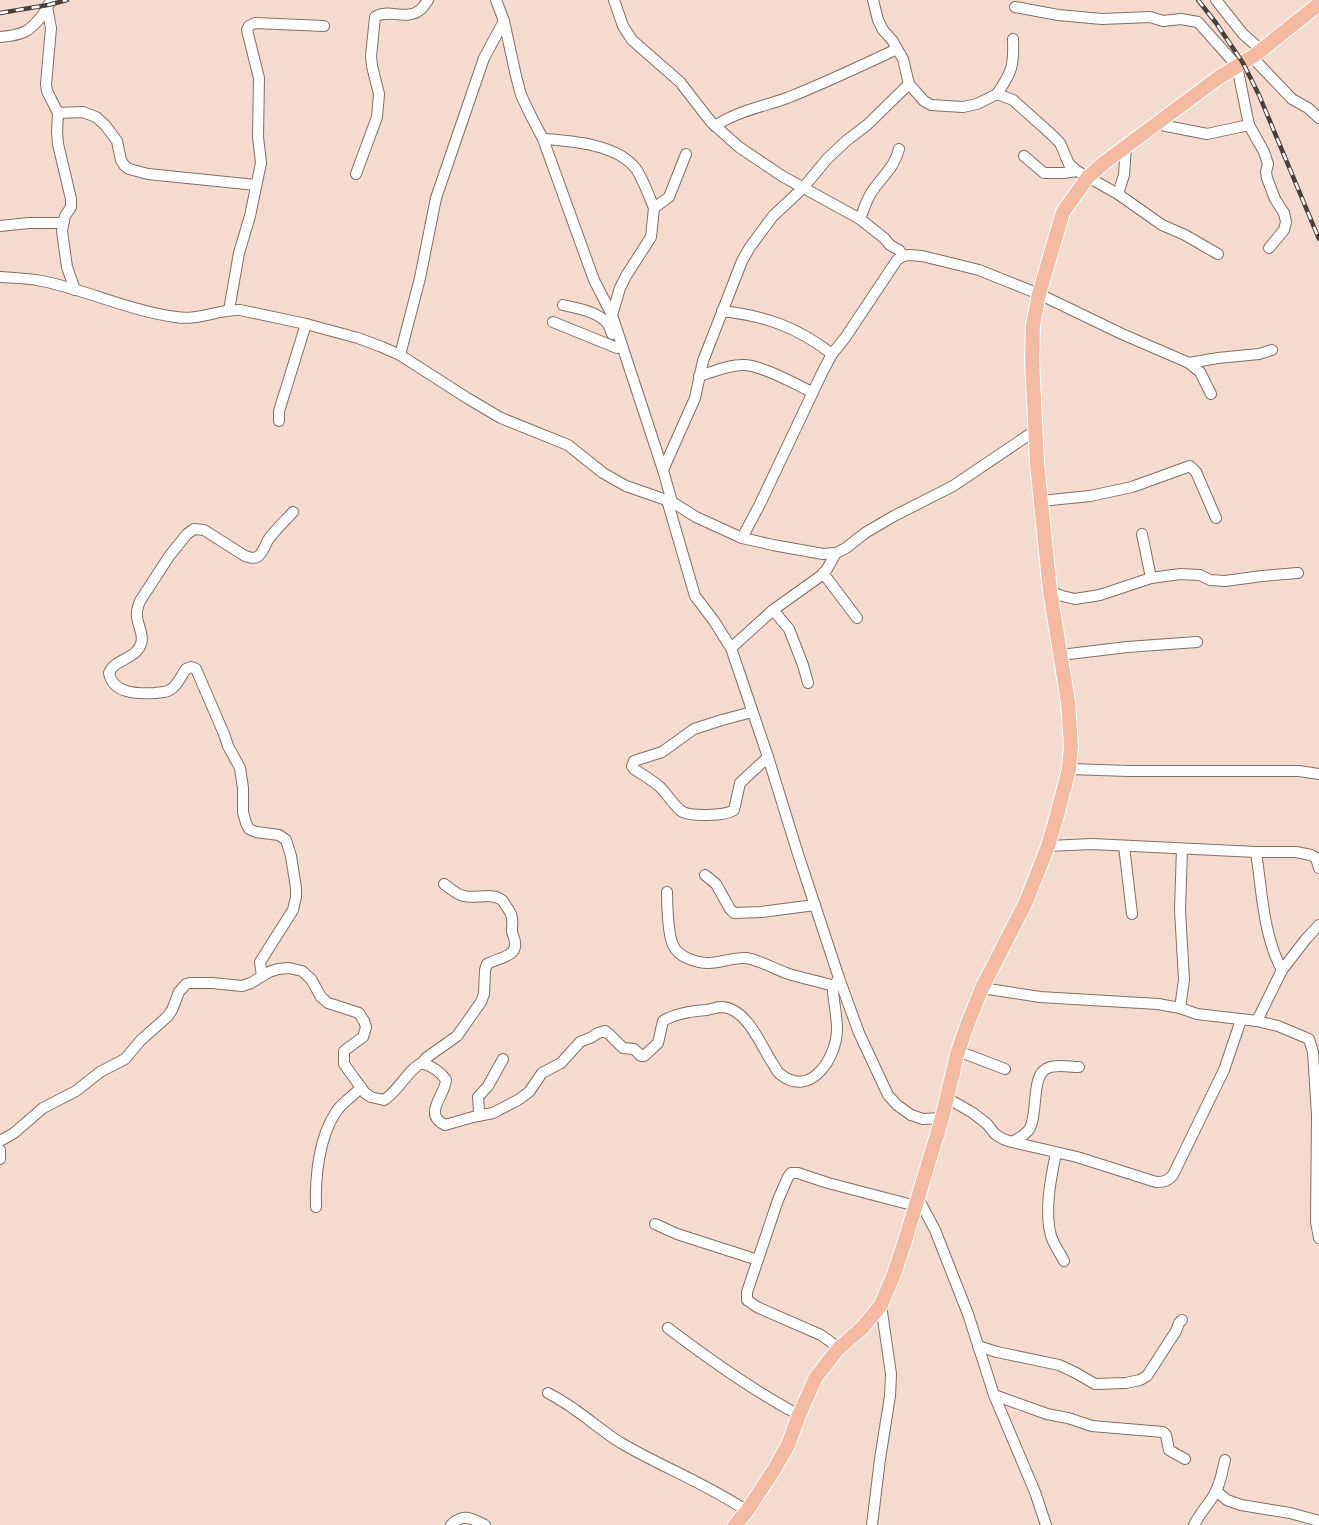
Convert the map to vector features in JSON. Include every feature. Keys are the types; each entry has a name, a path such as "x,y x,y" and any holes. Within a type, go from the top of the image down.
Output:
{"main road":[{"path":"735,1525 747,1511 788,1445 816,1377 839,1348 862,1328 881,1305 894,1274 917,1202 942,1118 958,1051 982,988 1026,902 1048,846 1069,769 1071,746 1069,711 1050,591 1037,463 1032,359 1034,325 1039,294 1063,212 1083,174 1126,147 1218,78 1256,54 1319,4"}],"street":[{"path":"356,174 378,116 379,94 371,56 375,17 380,14 404,15 420,11 428,0"},
{"path":"507,0 497,3 504,21 521,95 543,139 594,280 612,315 663,470 695,596 731,648 816,905 837,982 888,1095 897,1106 911,1114 923,1119 942,1118"},
{"path":"614,0 623,26 632,40 680,82 715,126 739,147 782,176 860,219 890,245 899,250 903,256"},
{"path":"872,0 883,30 903,59 909,84 924,101 931,105 964,107 977,104 996,94 1009,76 1014,59 1013,39"},
{"path":"1216,0 1292,99 1308,108 1319,118"},
{"path":"0,37 16,36 29,30 50,4"},
{"path":"50,4 51,28 46,84 58,113 58,144 72,203 62,223 62,231 67,267 75,290"},
{"path":"1015,7 1058,15 1102,19 1150,17 1163,21 1181,19 1198,22 1217,46 1237,66 1249,125 1264,152 1268,164 1267,178 1275,199 1284,213 1286,222 1284,230 1268,248"},
{"path":"400,355 420,278 436,198 484,58 504,21"},
{"path":"230,310 239,253 250,216 261,163 258,137 260,78 247,30 249,26 255,23 324,26"},
{"path":"715,126 741,112 821,85 897,48"},
{"path":"663,470 695,398 703,361 742,261 750,247 774,216 803,188 827,159 846,141 867,126 909,84"},
{"path":"996,94 1013,100 1056,138 1070,164 1083,174 1118,194 1162,225 1185,235 1218,254"},
{"path":"58,113 83,112 96,117 105,125 117,141 121,160 129,169 148,174 256,184"},
{"path":"1156,124 1207,134 1249,125"},
{"path":"543,139 589,144 605,149 625,159 636,169 654,208 651,237 626,276 620,288 612,315"},
{"path":"1118,194 1124,175 1126,147"},
{"path":"860,219 872,191 891,168 899,149"},
{"path":"654,208 669,197 686,154"},
{"path":"1024,156 1044,173 1083,174"},
{"path":"0,226 29,223 62,223"},
{"path":"742,538 776,472 812,392 832,354 845,338 897,260 903,256 922,256 979,270 1039,294 1108,328 1190,363 1200,372 1211,394"},
{"path":"0,277 42,281 177,318 193,318 230,310 240,310 306,324 358,338 400,355 501,418 568,445 604,473 626,486 670,501 696,517 742,538 823,554 836,553 846,548 865,533 894,516 953,486 1036,430"},
{"path":"563,305 604,319 608,324 625,365 629,367"},
{"path":"722,311 781,323 814,340 832,354"},
{"path":"553,322 617,348"},
{"path":"279,421 279,411 306,324"},
{"path":"1190,363 1258,354 1272,350"},
{"path":"699,376 736,365 746,365 770,373 812,392"},
{"path":"1041,501 1090,496 1148,482 1190,466 1196,472 1216,518"},
{"path":"262,976 260,962 293,910 296,897 291,856 286,840 279,836 249,829 244,812 240,768 228,746 196,669 186,668 176,686 167,692 142,694 119,688 112,682 109,673 116,663 131,656 140,646 142,641 141,630 137,618 137,609 140,601 170,555 191,531 199,528 245,556 257,557 262,553 274,532 293,512"},
{"path":"1142,534 1150,578"},
{"path":"731,648 773,610 800,592 823,573 836,553"},
{"path":"823,573 857,618"},
{"path":"1050,591 1075,599 1087,598 1150,578 1180,574 1200,575 1210,580 1225,581 1253,576 1298,573"},
{"path":"773,610 789,629 808,683"},
{"path":"1061,655 1127,647 1197,642"},
{"path":"752,712 694,729 662,752 634,761 632,766 660,787 682,812 696,815 721,814 730,813 734,810 740,783 768,757"},
{"path":"1069,769 1299,772 1319,774"},
{"path":"1048,846 1092,844 1256,852 1296,852 1311,854 1316,858 1319,868"},
{"path":"1124,846 1132,914"},
{"path":"1180,1008 1184,980 1180,910 1182,849"},
{"path":"1256,852 1268,929 1274,954 1282,970"},
{"path":"705,874 716,884 730,910 734,913 761,912 816,905"},
{"path":"0,1141 14,1133 43,1108 76,1091 100,1072 125,1059 141,1040 167,1017 179,992 186,984 190,982 203,982 242,986 251,983 268,972 278,969 290,968 302,971 311,979 321,997 328,1002 359,1013 364,1021 365,1032 363,1036 344,1051 345,1068 365,1093 371,1097 384,1100 394,1092 416,1066 457,1036 481,1002 484,994 487,964 514,952 516,948 512,935 513,918 502,900 492,896 471,898 461,896 444,884"},
{"path":"666,892 672,944 675,949 691,960 710,963 739,958 749,959 790,974 837,982"},
{"path":"1258,1021 1282,970 1319,924"},
{"path":"422,1063 438,1072 446,1080 445,1087 435,1109 435,1117 441,1124 448,1125 493,1113 518,1100 530,1092 542,1073 561,1063 582,1040 592,1037 598,1032 604,1031 610,1034 623,1048 634,1049 641,1056 644,1056 658,1043 663,1021 669,1017 692,1010 722,1007 735,1012 748,1023 780,1074 790,1079 806,1082 824,1068 833,1046 837,1030 833,992 837,982"},
{"path":"982,988 1040,998 1158,1004 1180,1008 1197,1014 1258,1021 1278,1026 1309,1039 1312,1045 1317,1115 1316,1222 1319,1238"},
{"path":"947,1098 973,1113 987,1124 995,1134 1012,1142 1090,1161 1156,1182 1169,1180 1181,1160 1224,1070 1241,1020"},
{"path":"958,1051 1006,1068"},
{"path":"482,1116 479,1111 478,1097 488,1086 503,1059"},
{"path":"1012,1142 1025,1134 1030,1128 1035,1112 1037,1086 1041,1071 1052,1066 1079,1067"},
{"path":"316,1207 319,1156 326,1132 336,1112 361,1087"},
{"path":"0,1150 0,1159"},
{"path":"1056,1153 1049,1192 1049,1228 1055,1246 1064,1261"},
{"path":"839,1348 820,1336 749,1303 747,1300 747,1292 778,1200 791,1173 798,1173 828,1183 917,1202 935,1230 968,1314 994,1395 1035,1492 1046,1525"},
{"path":"655,1224 677,1234 758,1260"},
{"path":"872,1525 891,1374 881,1305"},
{"path":"978,1346 997,1352 1059,1365 1076,1372 1095,1384 1126,1383 1140,1380 1147,1376 1182,1320"},
{"path":"668,1328 741,1381 799,1415"},
{"path":"548,1393 620,1442 730,1499 747,1511"},
{"path":"994,1395 1047,1414 1068,1418 1092,1426 1163,1432 1166,1435 1169,1450 1185,1459"},
{"path":"1194,1525 1216,1491 1225,1460"},
{"path":"1216,1491 1227,1500 1241,1505 1290,1513 1319,1521"},
{"path":"451,1525 457,1519 467,1518 485,1525"}],"railway":[{"path":"0,13 67,0"},
{"path":"1198,0 1243,63 1259,95 1319,239"}]}
